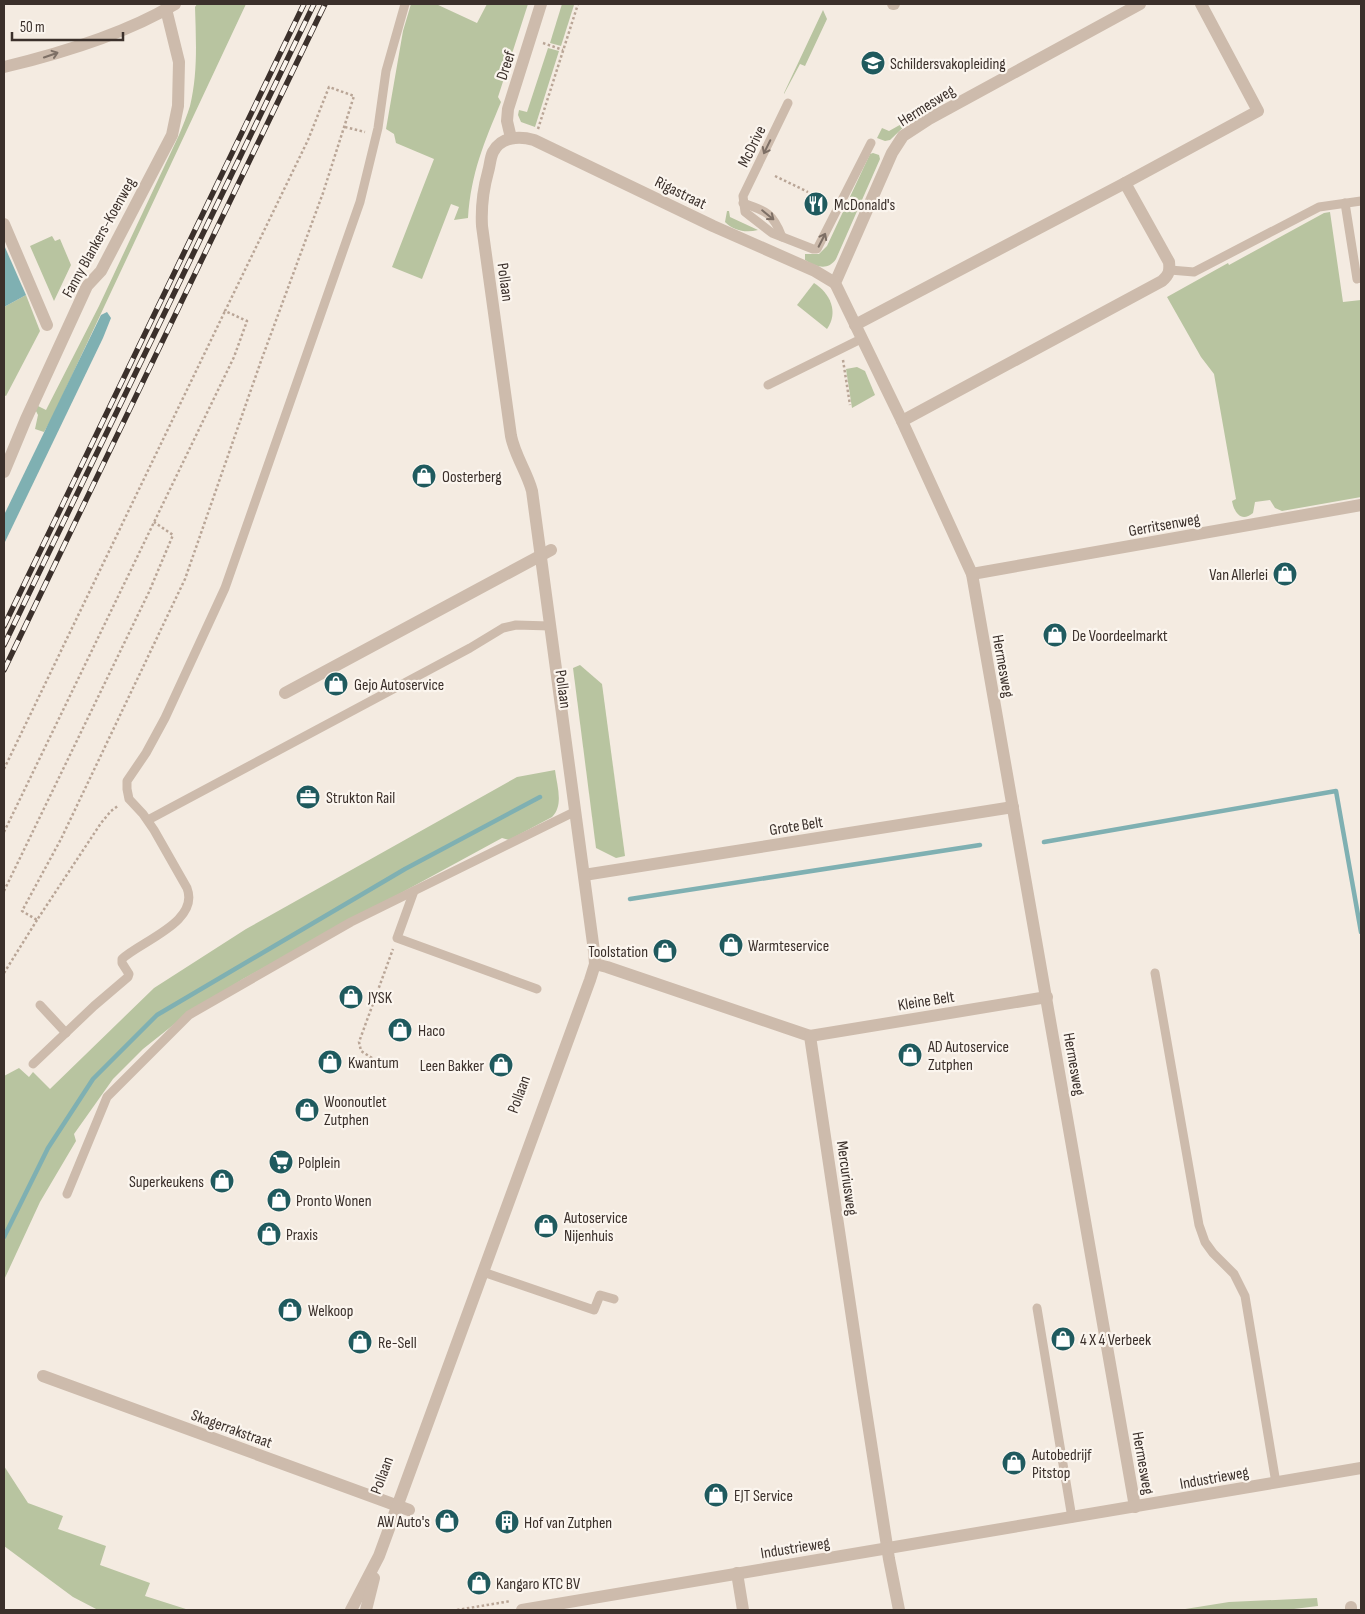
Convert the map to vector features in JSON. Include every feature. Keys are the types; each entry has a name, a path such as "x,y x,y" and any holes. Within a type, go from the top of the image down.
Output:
{"street":[{"name":"Dreef","path":"511,138 507,121 508,109 541,4"},
{"name":"Hermesweg","path":"1135,1507 972,574 835,283 878,183 892,153 903,136 935,116 1140,4"},
{"path":"854,325 1258,111 1201,4"},
{"path":"4,68 40,59 123,30 170,7"},
{"name":"Fanny Blankers-Koenweg","path":"4,472 26,419 87,286 101,271 172,135 178,106 179,62 170,7"},
{"name":"Rigastraat","path":"511,138 520,137 534,140 713,226 816,271 835,283"},
{"name":"Pollaan","path":"351,1610 403,1508 483,1272 595,964 550,626 546,553 532,491 511,436 482,226 483,192 493,152 498,146 511,138"},
{"path":"902,422 1168,276 1170,270 1169,262 1125,183"},
{"path":"4,224 47,325"},
{"name":"Gerritsenweg","path":"972,574 1361,505"},
{"path":"285,693 546,553"},
{"name":"Grote Belt","path":"584,875 1013,807"},
{"path":"595,964 810,1036"},
{"name":"Kleine Belt","path":"810,1036 1047,997"},
{"name":"Mercuriusweg","path":"810,1036 888,1549 899,1610"},
{"name":"Skagerrakstraat","path":"43,1376 403,1508"},
{"name":"Industrieweg","path":"522,1610 1361,1468"},
{"name":"Pollaan","path":"366,1610 379,1556"},
{"path":"737,1573 743,1610"}],"lane":[{"path":"33,1064 129,976 122,963 122,959 173,925 181,918 188,907 188,888 148,820 129,799 127,781 146,753 165,718 224,588 360,202 377,134 386,71 405,4"},
{"name":"McDrive","path":"788,103 743,196 746,212 772,233 817,249 871,143"},
{"path":"1170,270 1194,272 1319,207 1361,201"},
{"path":"1345,203 1356,279 1361,278"},
{"path":"768,385 861,339"},
{"path":"148,820 470,648 503,628 524,625 550,626"},
{"path":"67,1194 107,1097 189,1015 351,922 576,811"},
{"path":"414,891 397,938 537,989"},
{"path":"1155,973 1199,1225 1205,1242 1234,1274 1244,1296 1276,1483"},
{"path":"40,1005 66,1032"},
{"path":"483,1272 594,1310 600,1295 614,1299"},
{"path":"1036,1308 1072,1518"}],"path":[{"path":"534,140 578,4"},
{"path":"530,39 563,50"},
{"path":"4,769 308,140 329,87 354,96 323,193 264,353 185,579 172,610 61,839 22,911 37,920"},
{"path":"345,127 377,134"},
{"path":"775,176 808,192"},
{"path":"4,832 234,357 247,321 225,311"},
{"path":"842,349 850,405"},
{"path":"4,891 149,592 173,535 154,522"},
{"path":"4,973 101,823 111,811 129,799"},
{"path":"372,1058 362,1051 359,1042 397,938"}],"green space":[{"path":"197,4 246,4 52,418 44,432 35,429 38,415 35,409 36,405 46,410 99,306 186,117 193,94 196,56 195,7"},
{"path":"411,4 436,4 477,23 487,4 528,4 498,97 501,102 475,172 468,218 454,220 459,207 451,204 422,279 392,267 434,159 396,143 394,134 386,129 403,31"},
{"path":"562,4 574,5 561,46 550,43"},
{"path":"823,10 827,19 805,66 800,64 784,94 784,93"},
{"path":"548,48 559,51 535,127 521,122 518,115 519,110 527,112"},
{"path":"914,117 890,140 885,141 877,138 882,128 889,131"},
{"path":"870,154 879,155 880,159 836,259 833,263 822,267 805,260 805,254 819,254 827,246"},
{"path":"727,211 729,211 730,217 758,230 745,231 732,227 725,222"},
{"path":"1330,212 1343,302 1361,300 1361,497 1282,511 1275,508 1270,500 1255,502 1253,513 1245,517 1236,512 1232,501 1236,499 1214,374 1201,357 1167,297 1228,263 1229,265 1324,213"},
{"path":"52,236 55,241 60,239 71,265 54,301 30,246"},
{"path":"814,283 820,287 831,303 831,323 827,329 797,305"},
{"path":"26,295 40,331 6,396 4,395 4,307"},
{"path":"857,367 865,371 875,395 852,408 846,369"},
{"path":"580,665 602,684 625,856 616,858 596,848 573,668"},
{"path":"555,770 559,801 556,812 552,817 509,840 502,838 243,979 182,1018 143,1049 113,1079 74,1134 76,1141 40,1202 4,1280 4,1076 19,1068 29,1077 33,1072 50,1089 154,988 246,929 517,777"},
{"path":"4,1466 28,1503 63,1516 58,1529 106,1546 100,1565 150,1583 145,1596 189,1610 98,1610 73,1597 4,1546"},
{"path":"1317,1598 1318,1606 1286,1610 1179,1610 1229,1602"}],"water":[{"path":"4,245 26,295 4,307"},
{"path":"107,312 111,318 103,338 4,544 4,515 101,315"}],"waterway":[{"path":"1044,842 1336,791 1361,932"},
{"path":"4,1237 48,1148 93,1079 157,1015 405,869 540,797"},
{"path":"630,899 980,845"}],"railway":[{"path":"4,626 304,4"},
{"path":"4,645 314,4"},
{"path":"4,670 325,4"}],"place":[{"name":"Schildersvakopleiding","path":"873,63"},
{"name":"McDonald's","path":"816,204"},
{"name":"Oosterberg","path":"424,476"},
{"name":"Van Allerlei","path":"1285,574"},
{"name":"De Voordeelmarkt","path":"1055,635"},
{"name":"Gejo Autoservice","path":"336,684"},
{"name":"Strukton Rail","path":"308,797"},
{"name":"Warmteservice","path":"731,945"},
{"name":"Toolstation","path":"665,951"},
{"name":"JYSK","path":"351,997"},
{"name":"Haco","path":"400,1030"},
{"name":"AD Autoservice Zutphen","path":"910,1055"},
{"name":"Kwantum","path":"330,1062"},
{"name":"Leen Bakker","path":"501,1065"},
{"name":"Woonoutlet Zutphen","path":"307,1110"},
{"name":"Polplein","path":"281,1162"},
{"name":"Superkeukens","path":"222,1181"},
{"name":"Pronto Wonen","path":"279,1200"},
{"name":"Autoservice Nijenhuis","path":"546,1226"},
{"name":"Praxis","path":"269,1234"},
{"name":"Welkoop","path":"290,1310"},
{"name":"4 X 4 Verbeek","path":"1063,1339"},
{"name":"Re-Sell","path":"360,1342"},
{"name":"Autobedrijf Pitstop","path":"1014,1463"},
{"name":"EJT Service","path":"716,1495"},
{"name":"AW Auto's","path":"447,1521"},
{"name":"Hof van Zutphen","path":"507,1522"},
{"name":"Kangaro KTC BV","path":"479,1583"}]}
